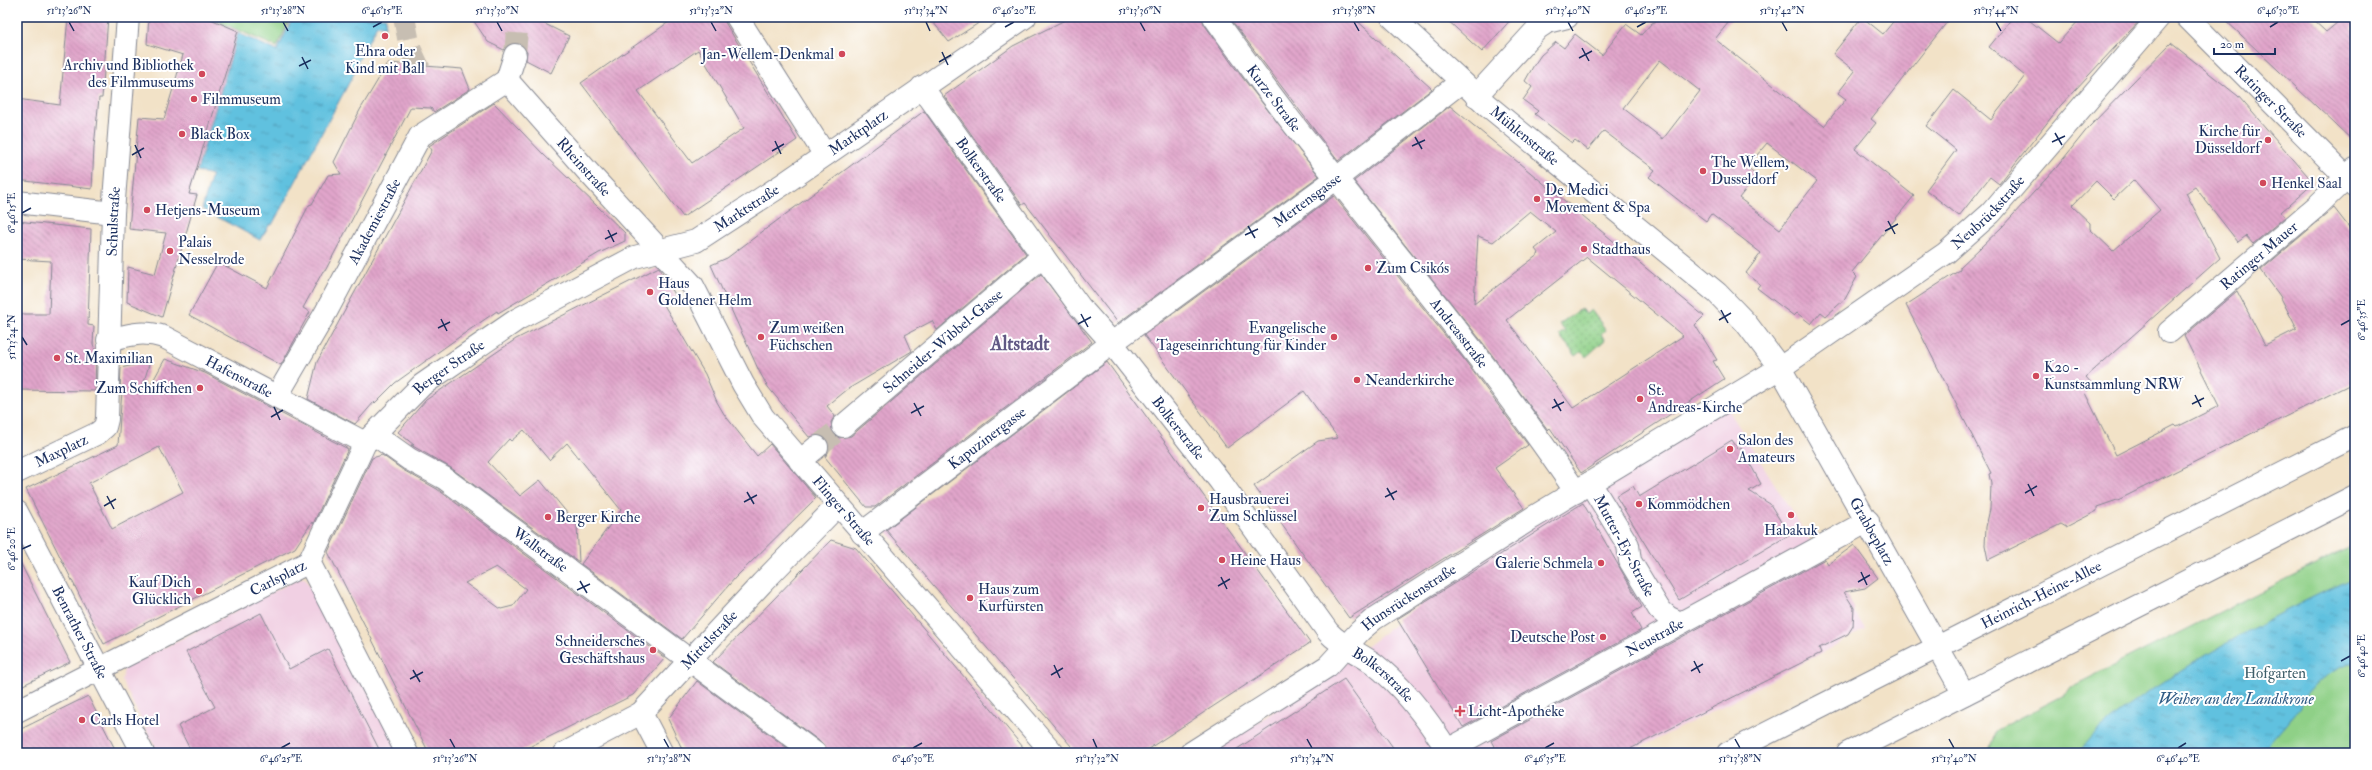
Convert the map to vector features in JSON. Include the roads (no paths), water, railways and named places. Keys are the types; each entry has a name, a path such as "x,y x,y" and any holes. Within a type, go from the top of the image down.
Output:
{"street":[{"name":"Schulstraße","path":"105,427 107,419 108,340 113,213 128,17"},
{"name":"Kurze Straße","path":"1214,17 1337,178"},
{"name":"Mühlenstraße","path":"1392,17 1469,89 1717,293 1746,323 1780,368"},
{"name":"Neubrückstraße","path":"1780,368 1873,302 1946,253 1991,212 2160,17"},
{"name":"Ratinger Straße","path":"2187,17 2352,178"},
{"name":"Marktplatz","path":"739,20 825,155 960,60 1023,18"},
{"name":"Mertensgasse","path":"1112,343 1337,178 1469,89 1545,20"},
{"path":"507,80 515,55"},
{"name":"Rheinstraße","path":"507,80 589,173 662,251"},
{"name":"Akademiestraße","path":"277,396 326,312 420,136 507,80"},
{"name":"Bolkerstraße","path":"922,87 1080,307 1112,343 1220,481 1328,632 1346,648 1372,663 1392,680 1420,713 1446,752"},
{"name":"Marktstraße","path":"662,251 696,241 825,155"},
{"name":"Andreasstraße","path":"1337,178 1540,438 1583,487"},
{"name":"Ratinger Mauer","path":"2169,332 2352,178"},
{"path":"17,202 113,213"},
{"name":"Berger Straße","path":"309,562 369,439 422,385 518,319 635,257 662,251"},
{"name":"Flinger Straße","path":"662,251 693,286 743,384 763,417 1053,753"},
{"name":"Schneider-Wibbel-Gasse","path":"843,426 1043,256"},
{"name":"Hafenstraße","path":"108,340 150,332 178,344 277,396 369,439"},
{"name":"Kapuzinergasse","path":"862,533 1112,343"},
{"name":"Hunsrückenstraße","path":"1191,753 1328,666 1374,619 1583,487 1780,368"},
{"name":"Grabbeplatz","path":"1780,368 1868,521 1964,694"},
{"name":"Maxplatz","path":"17,472 98,433 105,427"},
{"name":"Heinrich-Heine-Allee","path":"1728,753 2355,436"},
{"name":"Wallstraße","path":"369,439 409,458 444,478 692,660 785,723 815,753"},
{"path":"800,461 817,447"},
{"name":"Mutter-Ey-Straße","path":"1583,487 1618,530 1628,546 1630,561 1659,609 1668,617 1680,623"},
{"path":"1848,753 2355,496"},
{"name":"Mittelstraße","path":"565,753 642,713 762,583 838,505"},
{"name":"Benrather Straße","path":"17,512 143,753"},
{"name":"Neustraße","path":"1446,752 1868,521"},
{"name":"Carlsplatz","path":"17,711 309,562 407,753"},
{"path":"642,713 662,753"}],"water":[{"path":"293,17 386,17 385,27 377,25 355,67 357,68 272,225 270,224 260,240 202,209 212,175 197,171 238,33 277,51"},
{"name":"Weiher an der Landskrone","path":"2355,577 2355,662 2341,667 2316,684 2305,696 2299,709 2261,753 2078,753 2112,718 2179,672 2266,622"}],"tunnel":[{"path":"404,17 410,48 422,74"},
{"path":"515,55 518,17"},
{"path":"817,447 843,426"}],"place":[{"name":"Ehra oder Kind mit Ball","path":"385,36"},
{"name":"Jan-Wellem-Denkmal","path":"842,54"},
{"name":"Archiv und Bibliothek des Filmmuseums","path":"202,74"},
{"name":"Filmmuseum","path":"194,99"},
{"name":"Black Box","path":"182,134"},
{"name":"Kirche für Düsseldorf","path":"2268,140"},
{"name":"The Wellem, Dusseldorf","path":"1703,171"},
{"name":"Henkel Saal","path":"2263,183"},
{"name":"De Medici Movement & Spa","path":"1537,199"},
{"name":"Hetjens-Museum","path":"147,210"},
{"name":"Stadthaus","path":"1584,249"},
{"name":"Palais Nesselrode","path":"170,251"},
{"name":"Zum Csikós","path":"1368,268"},
{"name":"Haus Goldener Helm","path":"650,292"},
{"name":"Zum weißen Füchschen","path":"761,337"},
{"name":"Evangelische Tageseinrichtung für Kinder","path":"1334,337"},
{"name":"St. Maximilian","path":"57,358"},
{"name":"K20 - Kunstsammlung NRW","path":"2036,376"},
{"name":"Neanderkirche","path":"1357,380"},
{"name":"Zum Schiffchen","path":"200,388"},
{"name":"St. Andreas-Kirche","path":"1640,399"},
{"name":"Salon des Amateurs","path":"1730,449"},
{"name":"Kommödchen","path":"1639,504"},
{"name":"Hausbrauerei Zum Schlüssel","path":"1201,508"},
{"name":"Habakuk","path":"1791,515"},
{"name":"Berger Kirche","path":"548,517"},
{"name":"Heine Haus","path":"1222,560"},
{"name":"Galerie Schmela","path":"1601,563"},
{"name":"Kauf Dich Glücklich","path":"199,591"},
{"name":"Haus zum Kurfürsten","path":"970,598"},
{"name":"Deutsche Post","path":"1603,637"},
{"name":"Schneidersches Geschäftshaus","path":"653,650"},
{"name":"Licht-Apotheke","path":"1460,711"},
{"name":"Carls Hotel","path":"82,720"}],"district":[{"name":"Altstadt","path":"1020,344"}],"park label":[{"name":"Hofgarten","path":"2275,673"}]}
